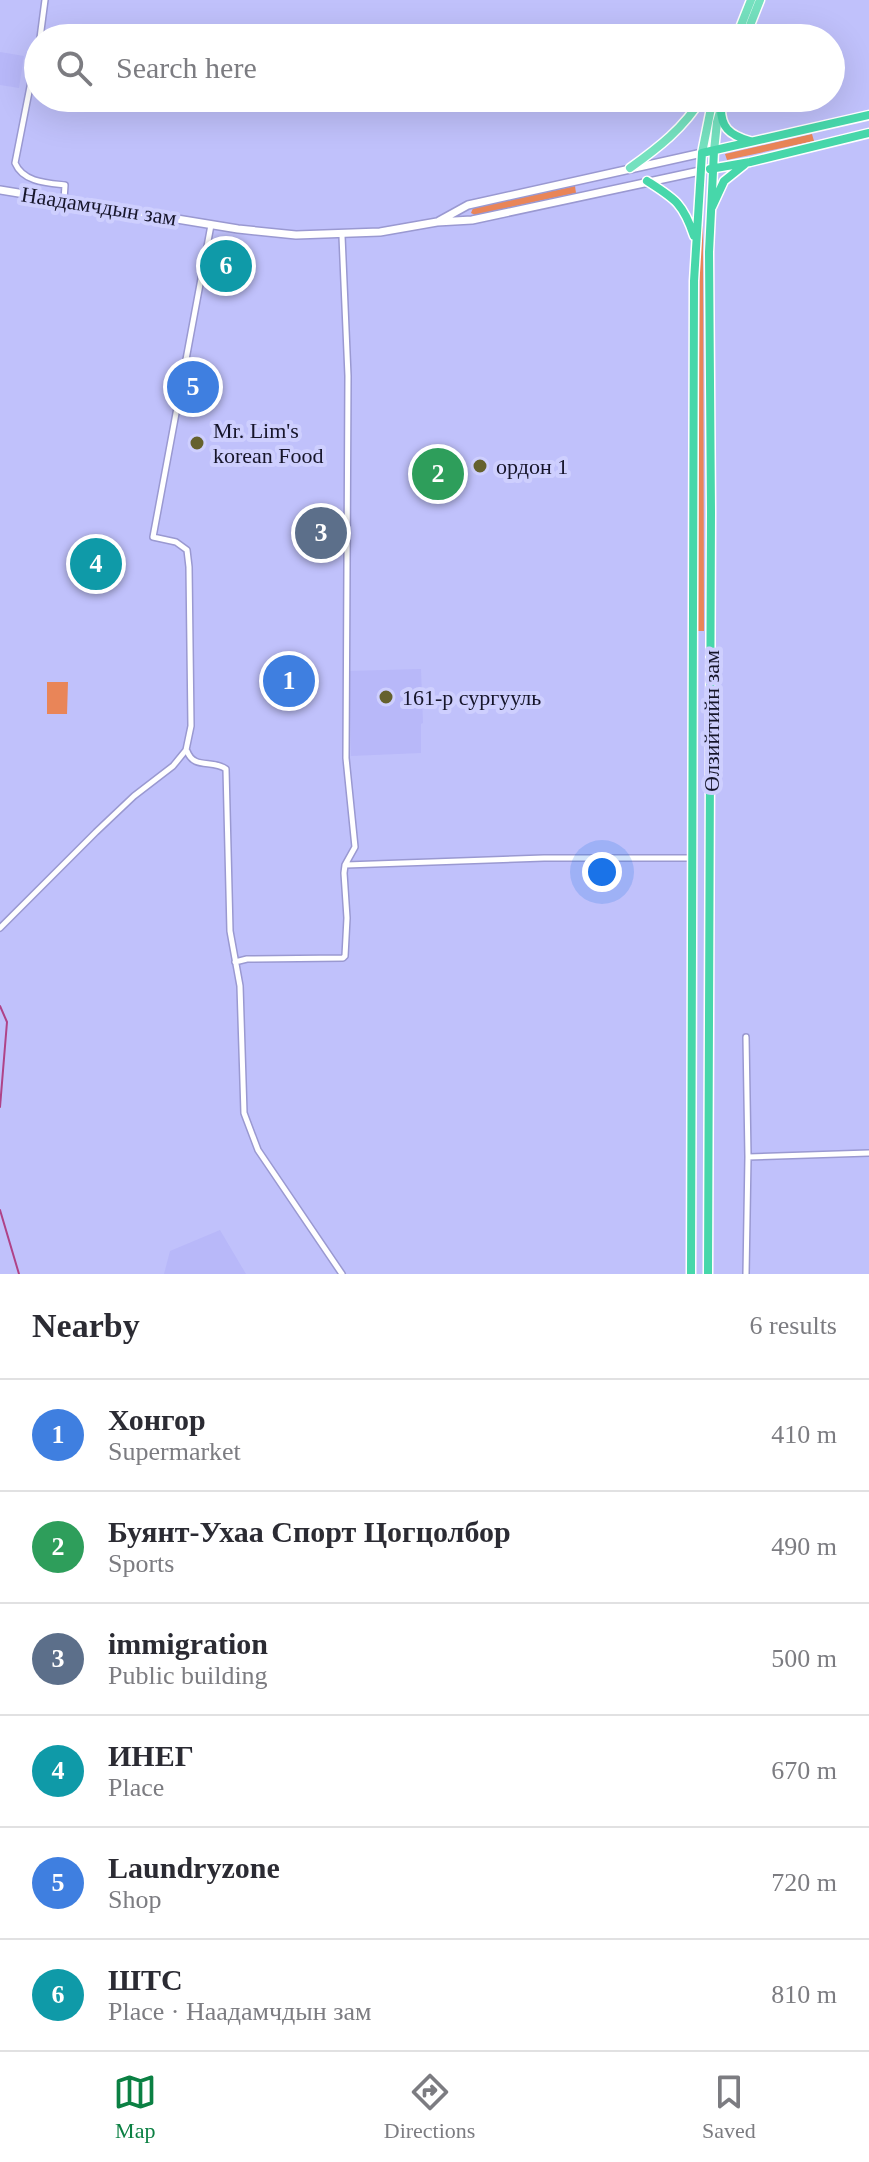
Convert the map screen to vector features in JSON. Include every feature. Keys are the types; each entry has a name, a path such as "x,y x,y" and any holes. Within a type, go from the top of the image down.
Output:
{"highway":[{"path":"721,112 724,127 737,137 755,142"},
{"path":"702,153 869,115"},
{"path":"814,128 818,145"},
{"path":"700,171 869,133"},
{"name":"Өлзийтийн зам","path":"708,1274 709,215 714,151"},
{"name":"Өлзийтийн зам","path":"691,1274 696,240 702,153"},
{"path":"709,215 724,181 750,162"},
{"path":"647,181 679,202 696,240"},
{"path":"693,971 710,971"}],"main road":[{"path":"742,24 751,0"},
{"path":"751,24 760,0"},
{"path":"630,168 658,149 692,112"},
{"path":"702,153 710,112"},
{"path":"714,151 720,112"},
{"name":"Наадамчдын зам","path":"437,222 468,205 702,153"},
{"name":"Наадамчдын зам","path":"0,190 262,232 342,236 472,220 700,171"},
{"path":"578,181 588,195"},
{"path":"577,198 578,181"}],"street":[{"path":"42,24 45,0"},
{"path":"25,112 15,163 23,175 44,183 65,185 64,200"},
{"path":"0,928 96,832 134,796 173,766 186,750 191,726 187,550 176,542 153,537 211,225"},
{"path":"235,962 247,959 343,958 347,918 345,865 352,856 355,841 346,758 348,376 342,236"},
{"path":"186,750 190,759 197,763 215,763 226,769 230,931 240,986 242,1100 247,1125 258,1150 341,1274"},
{"path":"345,865 544,858 694,858"},
{"path":"746,1037 746,1274"},
{"path":"748,1157 869,1153"}],"shaded area":[{"path":"0,52 24,56 19,88 0,85"},
{"path":"812,134 814,141 727,160 725,154"},
{"path":"575,186 576,193 475,215 471,213 473,208"},
{"path":"702,203 704,631 697,631 700,224"},
{"name":"161-р сургууль","path":"421,669 421,753 351,756 349,671"},
{"path":"47,682 68,682 67,714 47,714"},
{"path":"220,1230 246,1274 164,1274 170,1251"}],"waterway":[{"path":"0,1006 7,1022 0,1107"},
{"path":"0,1210 19,1274"}],"place":[{"name":"ШТС","path":"226,266"},
{"name":"Laundryzone","path":"193,387"},
{"name":"Mr. Lim's korean Food","path":"197,443"},
{"name":"ордон 1","path":"480,466"},
{"name":"Буянт-Ухаа Спорт Цогцолбор","path":"438,474"},
{"name":"immigration","path":"321,533"},
{"name":"ИНЕГ","path":"96,564"},
{"name":"Хонгор","path":"289,681"},
{"name":"161-р сургууль","path":"386,697"}]}
